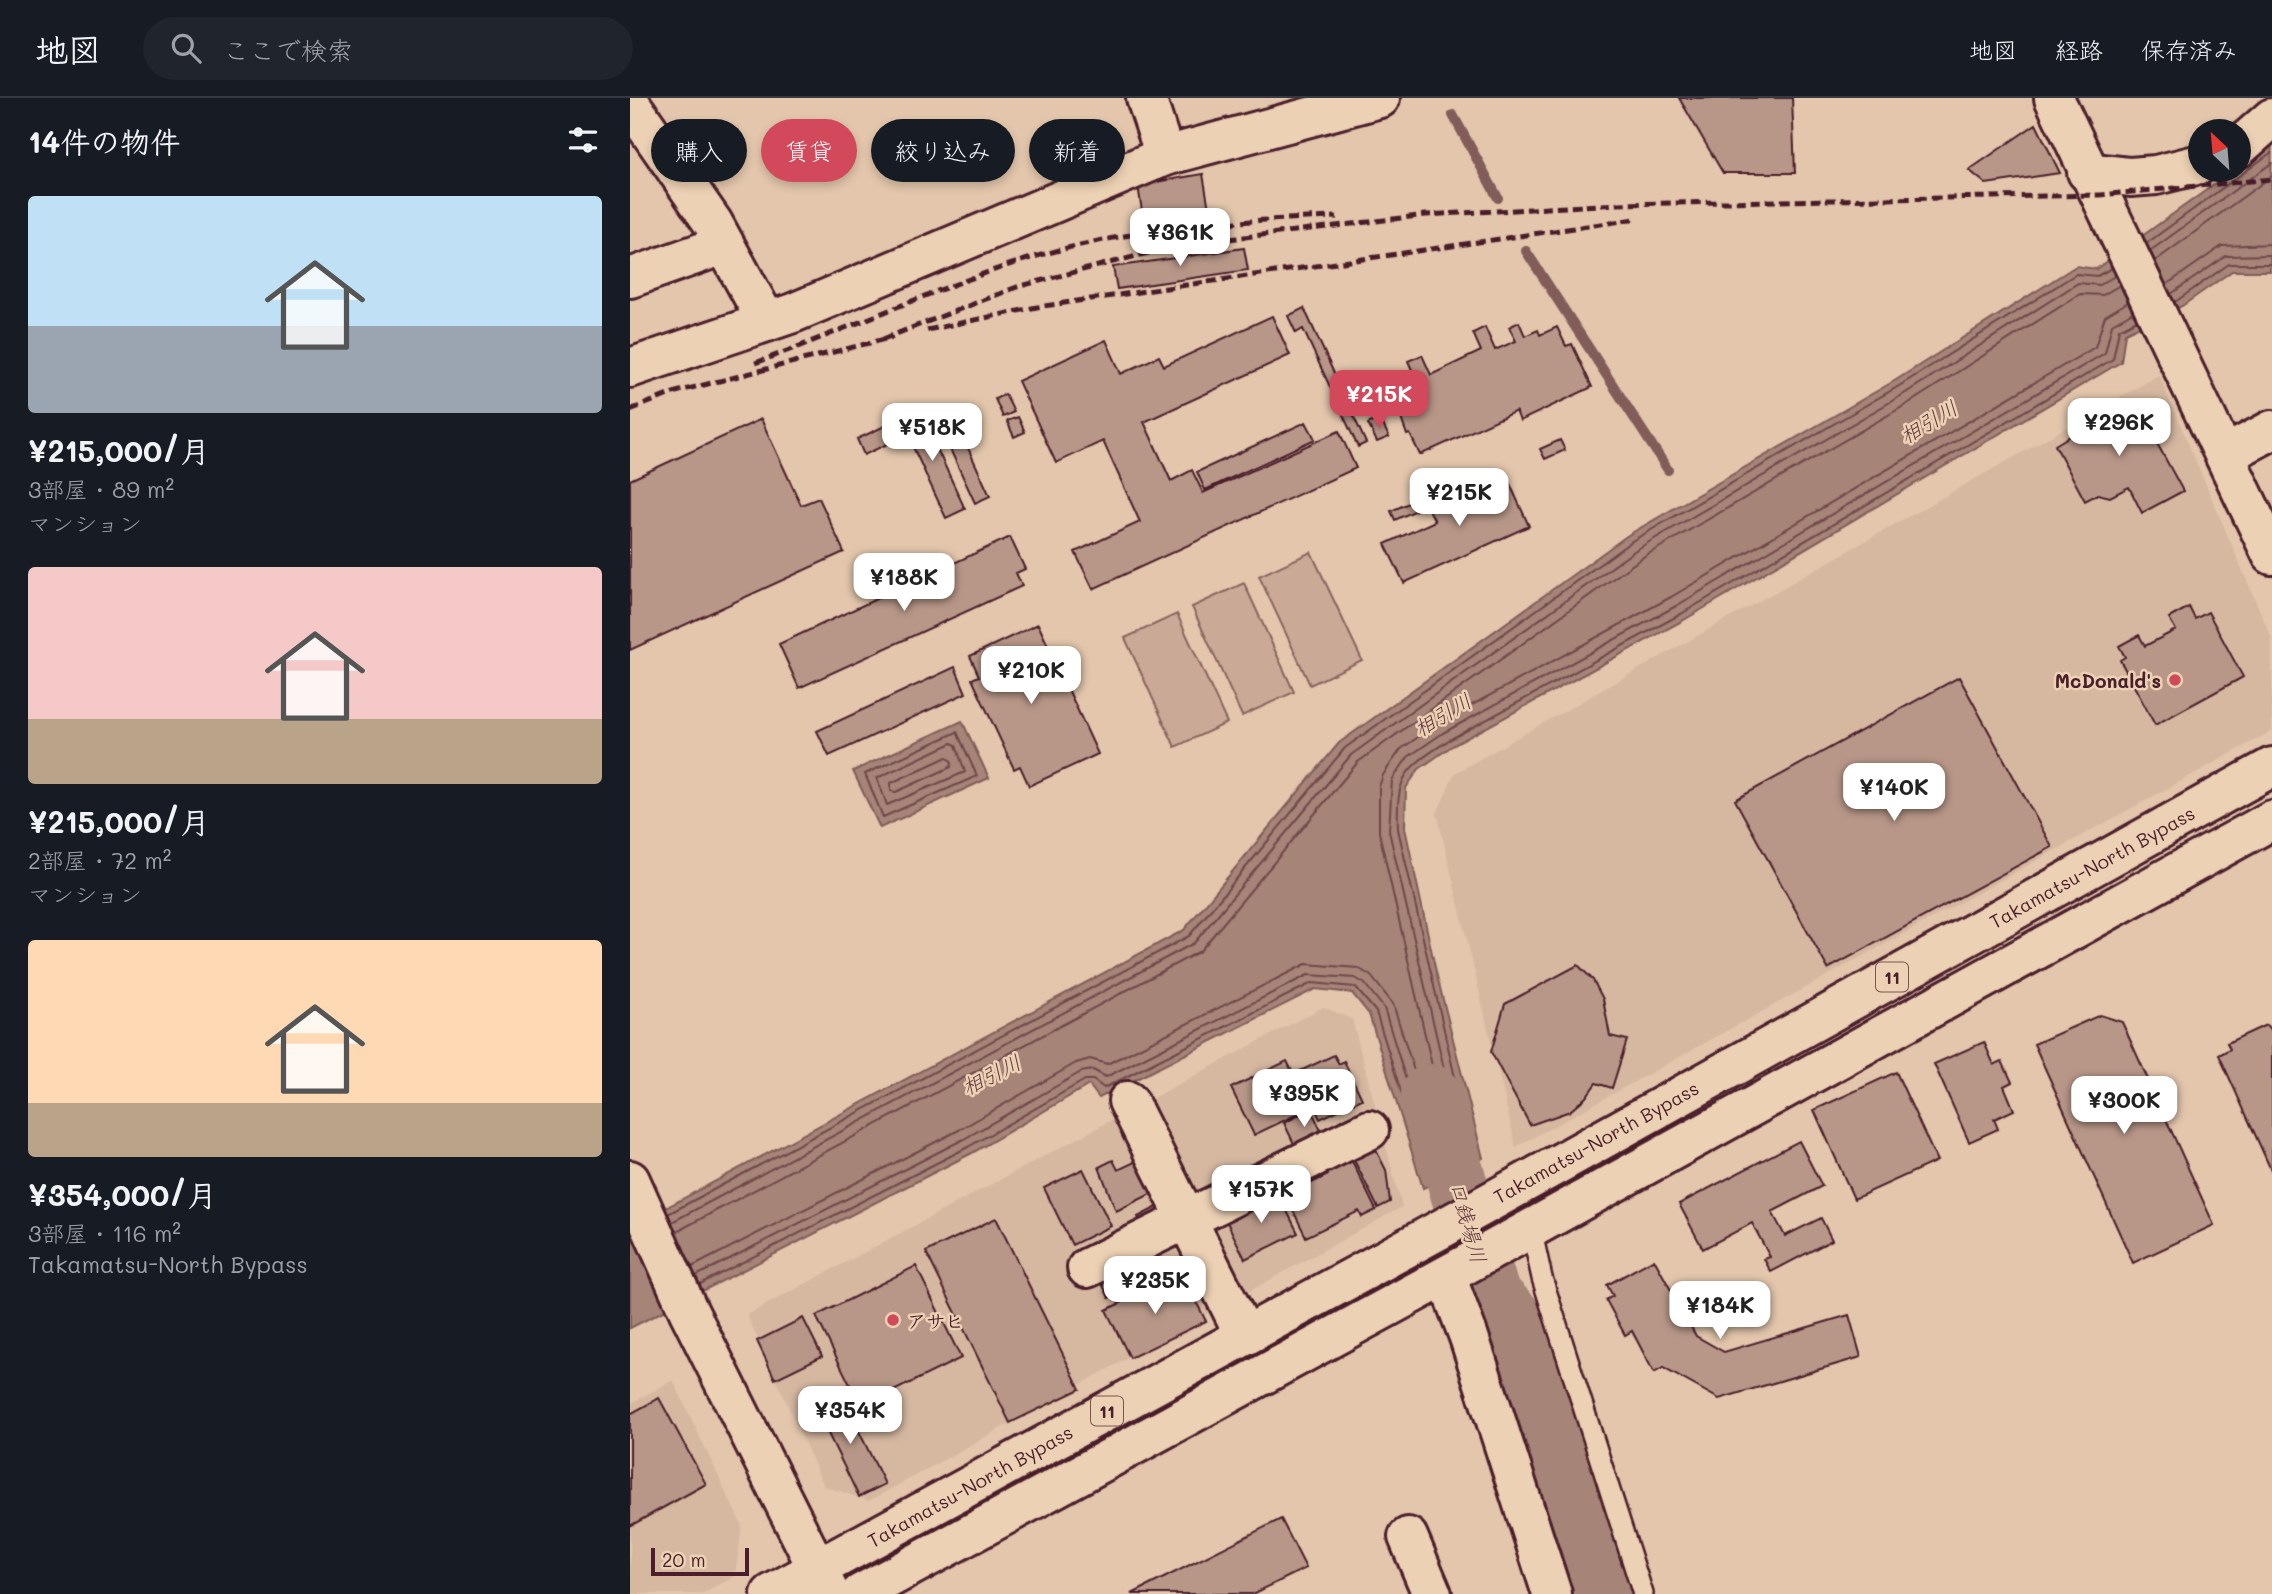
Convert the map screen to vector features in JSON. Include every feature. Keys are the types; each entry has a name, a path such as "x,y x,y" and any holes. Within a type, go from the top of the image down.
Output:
{"main road":[{"path":"1146,98 1165,156"},
{"path":"630,368 767,322 1165,156 1380,98"},
{"path":"2054,98 2272,555"},
{"path":"630,103 713,223 767,322"},
{"path":"2251,137 2272,118"},
{"path":"2087,172 2130,177 2155,175 2188,167"},
{"path":"630,278 723,245"},
{"path":"2225,456 2272,430"},
{"name":"Takamatsu-North Bypass","path":"771,1594 824,1581 1245,1336 2272,767"},
{"name":"11","path":"860,1594 1451,1273 2272,820"},
{"path":"1128,1101 1245,1336"},
{"path":"1087,1268 1369,1130"},
{"path":"631,1182 689,1312 824,1581"},
{"path":"1451,1273 1552,1594"},
{"path":"1408,1537 1432,1594"}],"lane":[{"path":"1529,1229 1542,1278 1643,1594"}],"shaded area":[{"path":"2159,375 2272,639 2272,731 1516,1147 1437,813 1455,773"},
{"path":"1311,552 1362,660 1310,685 1259,576"},
{"path":"1244,583 1294,692 1242,716 1192,607"},
{"path":"1177,614 1227,723 1175,747 1125,638"},
{"path":"1323,1007 1352,1019 1402,1207 869,1501 824,1486 747,1315"},
{"path":"673,1380 742,1526 735,1576 703,1594 630,1594 630,1404"}],"water":[{"name":"相引川","path":"2272,128 2270,271 2232,271 2182,306 2125,333 2121,362 1684,620 1452,746 1419,769 1406,788 1405,828 1436,972 1483,1158 1423,1188 1369,1014 1352,993 1315,989 1099,1098 1089,1085 972,1153 630,1328 630,1227 1184,930 1339,743 1628,535 1896,380 2076,266 2096,269 2218,182 2251,182 2251,158 2268,146"},
{"path":"962,721 989,778 880,828 853,771"}],"building":[{"path":"1679,98 1792,98 1795,173 1723,173"},
{"path":"2036,124 2060,173 1986,184 1969,170"},
{"path":"1203,174 1209,209 1143,218 1138,185"},
{"path":"1244,248 1248,270 1117,289 1113,267"},
{"path":"1304,308 1366,443 1358,447 1303,329 1296,333 1288,316"},
{"path":"1272,316 1290,355 1144,422 1171,481 1192,470 1203,493 1339,431 1356,468 1093,589 1075,552 1140,522 1103,441 1056,463 1018,381 1106,340 1121,374 1159,356 1164,366"},
{"path":"1519,322 1525,336 1538,330 1540,335 1557,327 1566,346 1572,344 1592,387 1520,421 1516,411 1420,455 1410,434 1407,435 1392,393 1417,381 1408,361 1422,355 1431,375 1481,351 1473,333 1485,327 1495,350 1516,341 1509,327"},
{"path":"1005,394 1014,412 1003,417 995,399"},
{"path":"1372,396 1377,409 1361,416 1356,404"},
{"path":"2134,401 2183,491 2142,513 2129,487 2110,497 2098,494 2085,501 2055,445 2080,430 2076,423 2107,406 2111,413"},
{"path":"918,408 965,509 946,518 899,417"},
{"path":"952,413 990,496 975,503 937,421"},
{"path":"1018,417 1025,432 1014,437 1007,421"},
{"path":"1380,418 1389,437 1377,442 1368,424"},
{"path":"761,419 801,505 819,498 844,552 630,650 630,480"},
{"path":"1306,422 1315,439 1205,490 1197,472"},
{"path":"891,423 898,439 864,455 857,439"},
{"path":"1560,440 1565,450 1545,459 1540,449"},
{"path":"1505,473 1529,526 1404,583 1385,544 1435,521 1428,508"},
{"path":"1464,478 1468,486 1395,520 1391,511"},
{"path":"1010,537 1025,569 1016,573 1022,586 799,688 779,644"},
{"path":"2189,607 2195,619 2208,612 2243,677 2155,725 2120,660 2125,657 2119,646 2139,635 2145,646 2176,630 2169,618"},
{"path":"1038,624 1098,754 1029,786 1020,766 1014,769 972,679 979,676 970,656"},
{"path":"955,667 966,693 829,756 817,731"},
{"path":"1959,677 2052,847 1828,969 1735,800"},
{"path":"1578,965 1593,980 1603,999 1610,1036 1627,1040 1612,1088 1596,1083 1586,1097 1570,1111 1530,1125 1491,1052 1505,1004"},
{"path":"2100,1015 2122,1022 2214,1225 2133,1263 2034,1044"},
{"path":"2266,1025 2272,1031 2272,1172 2219,1055 2230,1049 2227,1043"},
{"path":"1984,1042 1994,1065 2002,1061 2012,1082 2004,1086 2014,1110 1994,1119 1998,1129 1969,1142 1934,1064"},
{"path":"1334,1055 1339,1064 1344,1061 1362,1099 1320,1119 1298,1072"},
{"path":"1287,1061 1310,1108 1254,1135 1231,1088"},
{"path":"1896,1072 1937,1161 1854,1199 1814,1110"},
{"path":"1311,1109 1323,1135 1296,1148 1284,1123"},
{"path":"1799,1141 1822,1186 1772,1212 1785,1236 1821,1218 1832,1240 1771,1272 1764,1259 1770,1257 1752,1223 1703,1249 1679,1204"},
{"path":"1372,1142 1386,1170 1390,1202 1378,1208 1350,1152"},
{"path":"1348,1153 1376,1210 1362,1217 1359,1211 1306,1237 1281,1186 1303,1176 1308,1185 1328,1175 1323,1166"},
{"path":"1141,1159 1157,1191 1116,1211 1099,1167 1113,1160 1118,1170"},
{"path":"1083,1169 1111,1226 1072,1245 1044,1188"},
{"path":"1277,1191 1298,1233 1245,1259 1224,1216"},
{"path":"1159,1206 1165,1218 1144,1228 1138,1217"},
{"path":"996,1218 1080,1389 1010,1423 926,1252"},
{"path":"1654,1259 1696,1336 1724,1352 1849,1315 1861,1357 1719,1399 1663,1368 1654,1373 1632,1331 1625,1335 1606,1300 1613,1296 1607,1285"},
{"path":"1125,1262 1136,1285 1109,1298 1098,1275"},
{"path":"916,1266 961,1358 861,1407 816,1316"},
{"path":"1176,1276 1182,1289 1188,1286 1206,1321 1130,1358 1106,1310"},
{"path":"803,1318 822,1356 775,1379 757,1341"},
{"path":"841,1395 885,1484 859,1497 815,1407"},
{"path":"659,1398 706,1484 630,1526 630,1414"},
{"path":"1281,1519 1306,1568 1253,1594 1132,1594"}],"waterway":[{"path":"1453,115 1498,198"},
{"path":"1526,251 1668,470"},
{"name":"口銭場川","path":"1431,1094 1490,1294 1517,1322 1606,1594"}],"railway":[{"path":"883,339 1017,287 1179,245 1426,215 1618,204 2100,195 2272,179"},
{"path":"755,363 1018,262 1096,241 1216,224 1337,217"},
{"path":"927,330 1037,307 1635,219"},
{"path":"630,410 676,392 893,337"}],"place":[{"name":"McDonald's","path":"2175,680"},
{"name":"アサヒ","path":"893,1320"}]}
